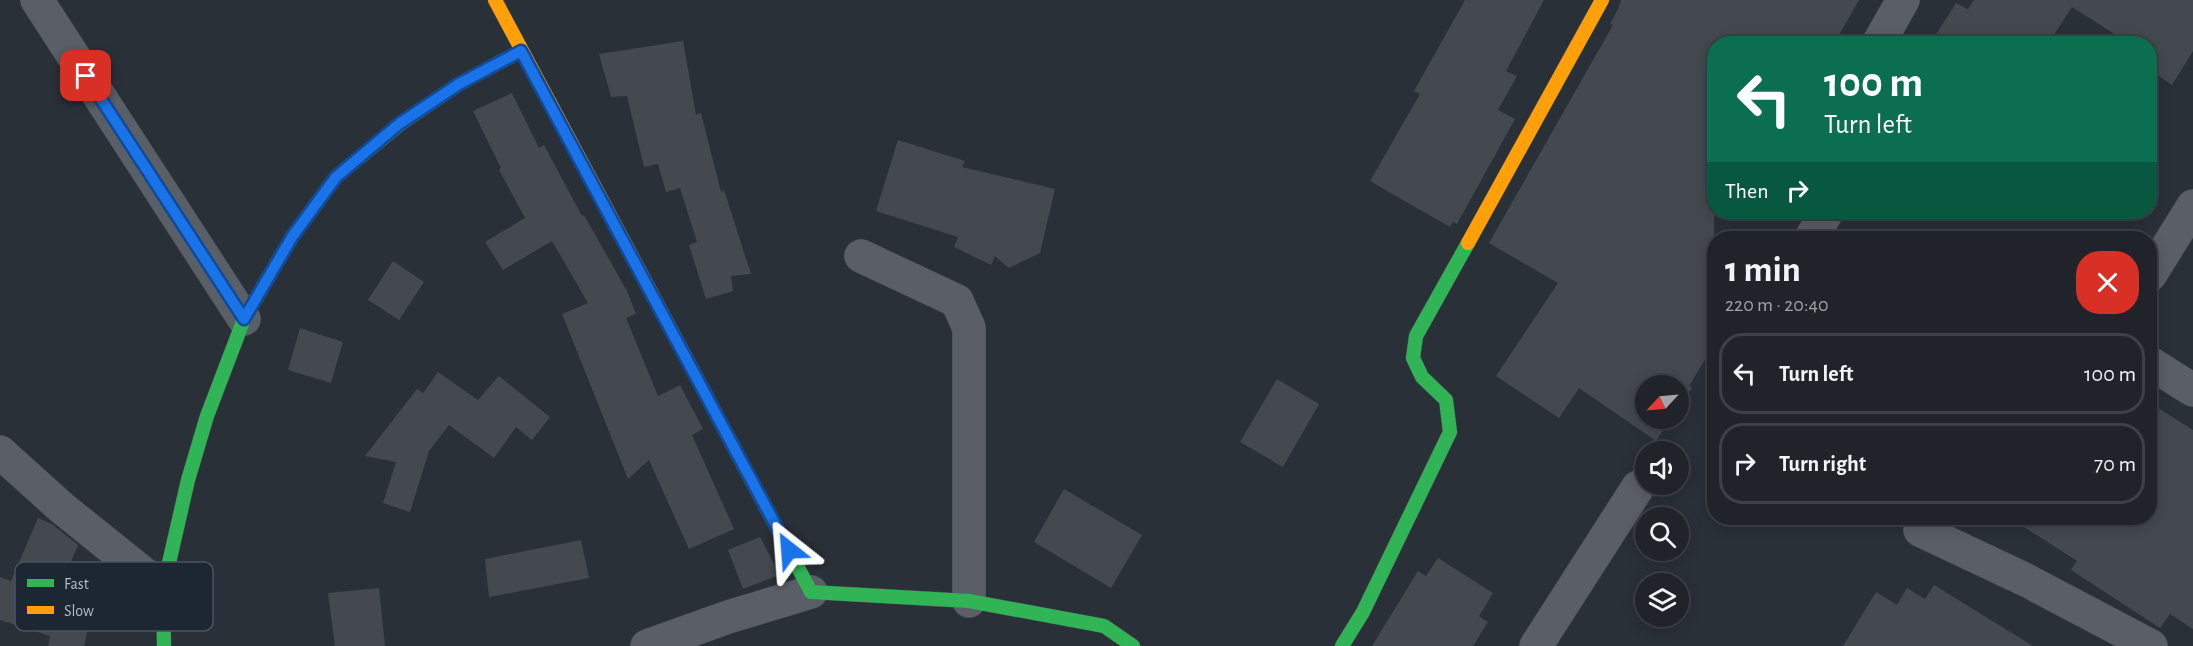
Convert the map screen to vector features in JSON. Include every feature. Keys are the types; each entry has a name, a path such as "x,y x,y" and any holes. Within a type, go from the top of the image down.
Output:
{"street":[{"path":"37,0 244,319"},
{"path":"495,0 811,592"},
{"path":"1342,646 1363,612 1450,432 1446,400 1422,377 1413,358 1416,336 1602,0"},
{"path":"1883,36 1903,0"},
{"path":"169,562 191,469 207,416 244,319 292,237 336,177 399,124 459,84 521,51"},
{"path":"2157,264 2193,206"},
{"path":"861,256 957,301 969,328 969,601"},
{"path":"2157,367 2193,390"},
{"path":"0,452 62,508 129,562"},
{"path":"1536,646 1635,492"},
{"path":"1920,530 2026,580 2151,646"},
{"path":"647,646 728,617 811,592 969,601 1104,626 1133,646"},
{"path":"164,631 164,646"}],"building":[{"path":"1465,0 1544,0 1506,71 1517,76 1498,110 1515,119 1457,224 1453,222 1450,227 1370,181 1420,94 1414,91"},
{"path":"1621,0 1859,0 1839,36 1707,36 1707,219 1714,219 1714,231 1707,231 1707,356 1689,386 1689,375 1635,375 1635,427 1579,388 1559,418 1496,376 1558,283 1489,243 1613,25 1610,24"},
{"path":"1974,0 2193,0 2193,51 2172,85 2157,75 2157,36 2117,36 2072,7 2053,36 1935,36 1956,3 1968,9"},
{"path":"683,41 696,115 701,113 721,192 724,190 751,274 731,276 733,291 706,299 689,245 697,242 680,188 666,192 658,164 644,167 627,96 611,97 599,54"},
{"path":"512,93 539,148 544,145 582,216 584,215 627,291 636,314 626,318 658,396 680,385 703,429 692,435 734,529 689,549 649,460 628,479 562,314 588,303 552,241 503,270 485,242 525,218 499,170 501,168 473,111"},
{"path":"898,140 965,161 962,167 1055,189 1040,253 1009,268 995,256 991,265 954,247 958,237 876,211"},
{"path":"393,261 424,282 399,320 368,300"},
{"path":"300,328 343,342 331,383 288,370"},
{"path":"438,372 478,400 499,376 550,417 532,440 516,427 494,458 449,425 429,451 410,512 383,503 396,462 365,456 417,389 423,393"},
{"path":"1277,379 1319,404 1283,467 1240,442"},
{"path":"2157,407 2193,430 2193,629 2170,614 2160,628 2071,570 2077,561 2021,525 2157,525"},
{"path":"1639,429 1664,429 1656,441"},
{"path":"1064,489 1142,535 1111,588 1034,542"},
{"path":"38,518 52,524 78,545 71,562 19,562"},
{"path":"760,537 780,575 743,589 728,550"},
{"path":"581,540 589,578 489,597 485,559"},
{"path":"1438,558 1493,593 1479,616 1488,622 1473,646 1372,646 1418,571 1426,576"},
{"path":"15,572 15,625 0,620 0,577 11,581"},
{"path":"1934,585 2033,646 1843,646 1876,592 1897,605 1907,588 1925,599"},
{"path":"379,588 385,646 335,646 328,593"},
{"path":"34,631 88,631 84,646 48,646 50,636"}],"traffic: fast":[{"path":"169,562 188,480 207,416 244,319 292,237 336,177 400,124 459,84 521,51"},
{"path":"1342,646 1363,612 1450,432 1446,400 1422,377 1413,358 1416,336 1468,243"},
{"path":"692,369 811,592 969,601 1104,626 1133,646"},
{"path":"164,631 164,646"}],"traffic: slow":[{"path":"495,0 692,369"},
{"path":"1468,243 1602,0"}],"route":[{"path":"86,76 140,155 244,319 292,237 336,177 399,124 459,84 521,51 789,550"}]}
